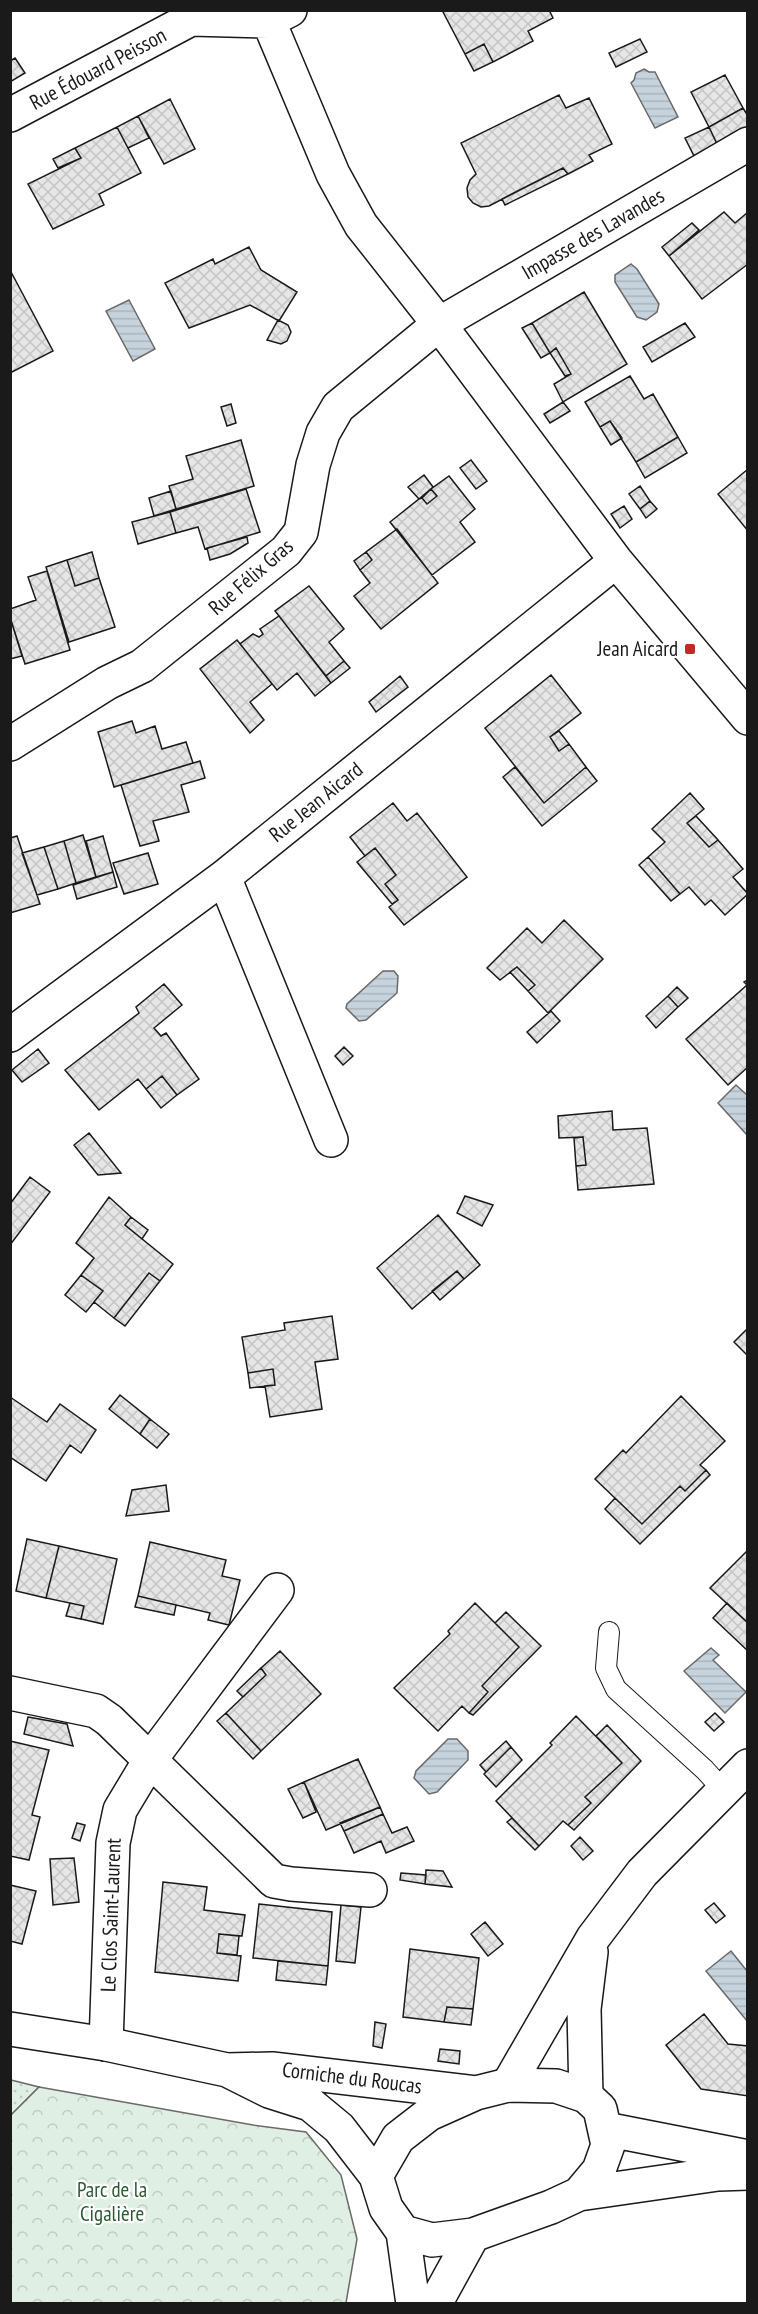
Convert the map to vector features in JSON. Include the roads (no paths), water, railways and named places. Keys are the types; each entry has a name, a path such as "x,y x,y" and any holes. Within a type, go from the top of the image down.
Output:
{"street":[{"name":"Rue Édouard Peisson","path":"10,115 191,19 274,14"},
{"path":"274,14 333,174 361,225 439,324 616,561 743,703"},
{"name":"Impasse des Lavandes","path":"439,324 747,144"},
{"name":"Rue Félix Gras","path":"10,744 107,683 142,666 286,551 301,532 313,465 323,433 338,407 439,324"},
{"name":"Rue Jean Aicard","path":"10,1035 224,877 616,561"},
{"path":"224,877 331,1140"},
{"name":"Le Clos Saint-Laurent","path":"106,2044 115,1827 120,1810 150,1760 277,1590"},
{"path":"10,1693 96,1711 109,1720 274,1881 370,1890"},
{"path":"508,2085 593,1938 642,1873 747,1766"},
{"path":"586,2096 584,2009 593,1938"},
{"name":"Corniche du Roucas","path":"10,2029 106,2044 227,2070 272,2069 476,2093"},
{"name":"Corniche du Roucas","path":"227,2070 268,2091 310,2104 339,2128 376,2175"},
{"path":"413,2304 403,2232 386,2208 376,2175 398,2138 429,2114 476,2093 508,2085 556,2086 586,2096 600,2109 608,2145 599,2170 579,2194"},
{"path":"605,2129 747,2157"},
{"path":"403,2232 432,2240 473,2235 551,2207 579,2194 747,2172"},
{"path":"435,2304 473,2235"}],"lane":[{"path":"609,1632 606,1668 616,1689 705,1770 723,1790"}],"place":[{"name":"Jean Aicard","path":"690,649"}],"park label":[{"name":"Parc de la Cigalière","path":"112,2202"}]}
